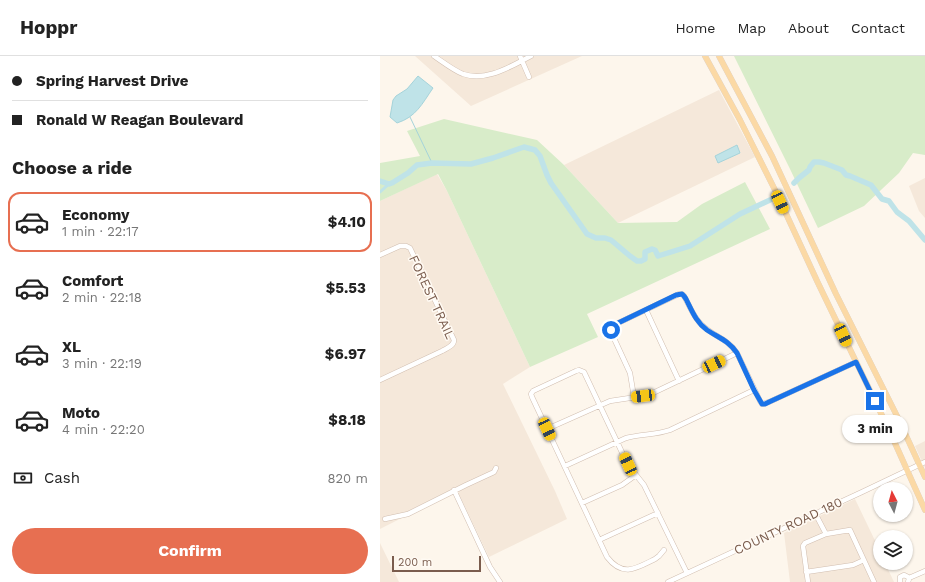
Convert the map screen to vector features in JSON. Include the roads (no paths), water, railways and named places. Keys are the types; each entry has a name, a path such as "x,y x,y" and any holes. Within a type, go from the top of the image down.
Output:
{"main road":[{"path":"705,56 740,120 776,192 890,432 925,510"},
{"path":"719,56 772,156 834,288 922,463 925,477"}],"street":[{"path":"434,56 448,66 464,74 476,76 490,75 521,58 531,56"},
{"path":"521,58 529,77"},
{"name":"FOREST TRAIL","path":"380,255 400,246 410,248 454,342 452,346 380,380"},
{"path":"634,397 630,373 612,334 612,327 676,295 682,294 697,320 708,330 729,344 737,353 762,404 765,404 856,362"},
{"path":"646,310 679,381"},
{"path":"547,429 615,399 648,395 737,353"},
{"path":"664,550 655,559 636,568 626,570 614,565 610,561 532,397 532,392 576,371 582,370 586,375 628,464 644,485 687,573"},
{"path":"564,466 634,436 670,430 754,390"},
{"name":"COUNTY ROAD 180","path":"668,582 922,463"},
{"path":"385,519 408,514 454,490 494,472 496,468"},
{"path":"582,503 622,484 636,475"},
{"path":"454,490 490,567 500,582"},
{"path":"599,540 658,513"},
{"path":"815,513 826,534"},
{"path":"808,582 803,546 805,543 826,534 850,530 874,582"},
{"path":"806,572 853,565 864,560"},
{"path":"900,582 900,577 902,575 907,576 908,580 925,571"}],"water":[{"path":"418,76 433,88 414,114 397,123 390,117 393,100 396,96 407,89"},
{"path":"737,145 740,153 718,163 715,156"}],"waterway":[{"path":"410,117 432,163"},
{"path":"380,181 389,184 392,183 408,173 417,165 432,163 471,164 524,147 535,150 540,156 551,183 587,234 596,238 611,240 637,261 645,259 645,252 652,249 655,250 658,256 690,246 740,214 770,200"},
{"path":"794,183 809,170 814,162 824,163 842,170 846,175 871,185 882,199 889,201 897,212 909,221 925,240"},
{"path":"380,192 389,184"}]}
